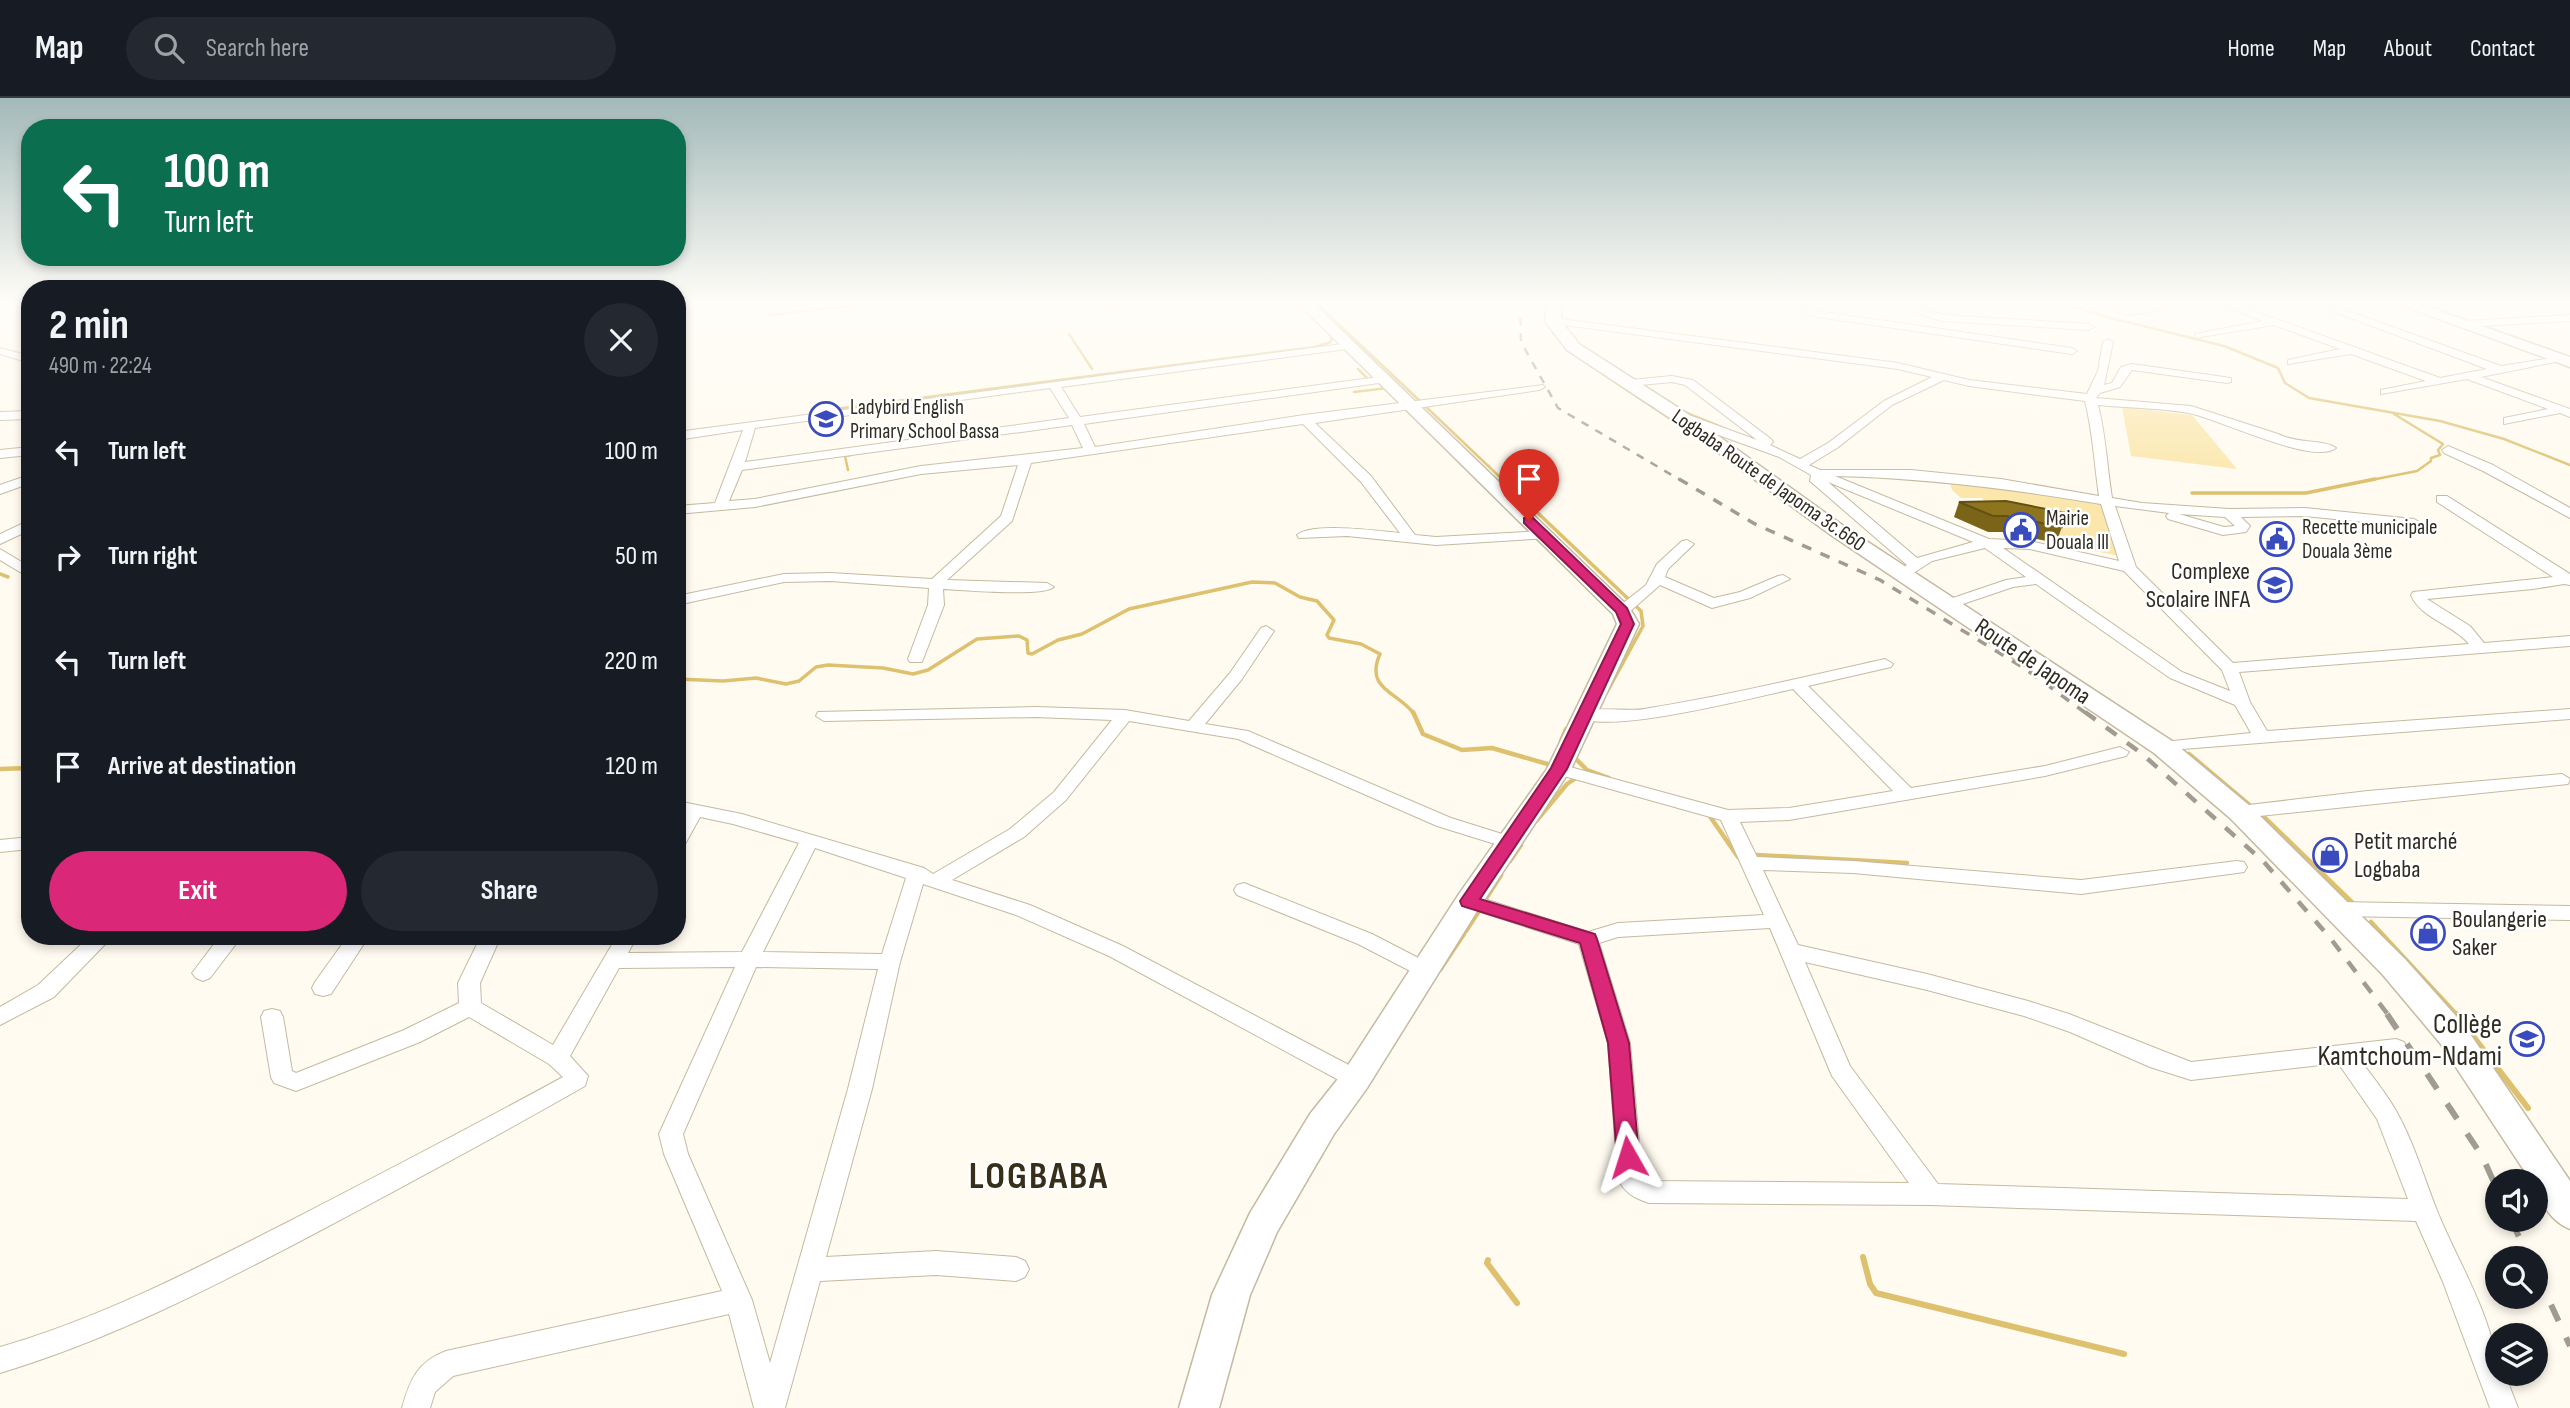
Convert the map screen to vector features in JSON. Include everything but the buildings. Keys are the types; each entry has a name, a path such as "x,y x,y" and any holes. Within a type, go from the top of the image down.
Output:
{"main road":[{"path":"1199,1408 1231,1295 1263,1224 1322,1124 1356,1079 1469,901 1559,769 1626,632 1627,619 1622,611 1367,362"},
{"name":"Logbaba Route de Japoma 3c.660","path":"1598,362 1679,416 1769,483 1910,569"},
{"name":"Route de Japoma","path":"1910,569 1949,604 2163,747 2240,813 2394,967 2452,1034 2521,1133 2570,1213"}],"street":[{"path":"686,435 1228,362"},
{"path":"1868,362 1898,366 1969,383 2191,410 2274,437 2289,445 2330,448"},
{"path":"2106,362 2093,396 2099,453 2106,500 2111,508 2129,568 2229,668 2242,702 2262,738"},
{"path":"2386,362 2437,381"},
{"path":"2479,362 2501,370"},
{"path":"2385,392 2551,362"},
{"path":"2093,396 2116,385 2125,369 2132,368 2227,380"},
{"path":"1805,467 1880,408 1944,376"},
{"path":"2467,376 2567,410"},
{"path":"737,467 1385,379"},
{"path":"1630,383 1672,379 1689,382 1783,454 1805,467 1987,543 2176,675 2242,702"},
{"path":"1054,385 1090,450"},
{"path":"686,509 755,503 921,470 1026,460 1539,387"},
{"path":"2508,421 2567,410"},
{"path":"0,416 21,415"},
{"path":"1679,416 1783,454"},
{"path":"1304,419 1366,480 1411,539"},
{"path":"720,507 750,426"},
{"path":"2448,450 2488,468 2570,514"},
{"path":"0,454 21,452"},
{"path":"916,659 936,604 936,585 941,577 1007,518 1026,460"},
{"path":"1805,467 1836,473 1911,474 2001,483 2143,507 2211,528 2241,529 2243,526 2229,513"},
{"path":"1805,467 1910,569 1927,558 1987,543 2029,545 2129,568"},
{"path":"0,490 21,482"},
{"path":"2442,499 2569,579"},
{"path":"2143,507 2229,513 2305,512 2414,523"},
{"path":"0,540 21,529"},
{"path":"1304,535 1347,532 1449,540 1544,535"},
{"path":"1622,611 1652,587 1662,567 1687,544"},
{"path":"0,553 21,568"},
{"path":"686,599 766,580 796,577 996,589 1046,587"},
{"path":"1658,579 1712,603 1745,595 1783,579"},
{"path":"1949,604 2011,583 2041,579"},
{"path":"2480,648 2465,629 2421,602 2418,595 2533,585 2569,579"},
{"path":"1194,726 1236,676 1266,631"},
{"path":"2229,668 2570,641"},
{"path":"1585,715 1635,716 1797,684 1885,663"},
{"path":"1797,684 1907,794"},
{"path":"824,716 1036,712 1125,715 1242,734 1444,822 1508,842"},
{"path":"2163,747 2570,714"},
{"path":"769,1408 860,1088 890,962 927,876 1017,833 1060,796 1125,715"},
{"path":"1559,769 1728,816 1789,814 2045,771 2120,752"},
{"path":"2240,813 2368,797 2562,780"},
{"path":"686,808 810,840 927,876 1023,910 1116,951 1356,1079"},
{"path":"1728,816 1777,920 1840,1070 1931,1195"},
{"path":"769,1408 739,1300 676,1154 671,1134 749,959 810,840"},
{"path":"0,846 21,844"},
{"path":"1750,863 1866,868 2081,887 2237,867"},
{"path":"1244,890 1365,939 1425,970"},
{"path":"1469,901 1588,939 1618,930 1777,920"},
{"path":"2338,909 2570,912"},
{"path":"1588,939 1619,1043 1630,1179 1640,1189 1649,1192 1931,1195 2424,1210"},
{"path":"0,1017 46,991 94,945"},
{"path":"203,973 225,945"},
{"path":"323,988 353,945"},
{"path":"470,1007 469,983 487,945"},
{"path":"557,1058 622,945"},
{"path":"1790,951 1971,994 2062,1021 2150,1058 2191,1071 2396,1048"},
{"path":"614,961 749,959 890,962"},
{"path":"272,1017 282,1077 296,1082 412,1036 470,1007"},
{"path":"0,1360 54,1344 226,1267 574,1084 576,1076 557,1058 470,1007"},
{"path":"2343,1054 2386,1114 2404,1153 2424,1210 2456,1282 2504,1408"},
{"path":"810,1270 936,1263 1016,1269"},
{"path":"416,1408 423,1384 446,1364 739,1300"}],"shaded area":[{"path":"2122,407 2192,415 2237,469 2131,456"},
{"path":"1950,483 1977,484 2107,504 2119,556 2056,543 2060,529 1997,516 1982,498 1961,498 1952,490"}],"waterway":[{"path":"1087,362 1092,369"},
{"path":"835,409 1198,362"},
{"path":"1379,362 1421,402"},
{"path":"2264,362 2278,368 2285,383 2309,398 2440,421 2504,439 2570,465"},
{"path":"1358,369 1369,380"},
{"path":"1612,380 1681,426"},
{"path":"1354,392 1388,388"},
{"path":"1423,404 1504,481"},
{"path":"1682,411 1726,429"},
{"path":"2366,481 2417,471 2431,461 2431,458 2440,455 2438,450 2443,444 2394,414"},
{"path":"848,470 845,456 851,455"},
{"path":"1502,479 1641,611 1643,626 1607,692"},
{"path":"2192,493 2306,493 2375,479"},
{"path":"0,574 8,577"},
{"path":"686,679 723,681 756,678 786,684 799,681 816,667 828,665 883,668 913,674 928,670 977,639 1019,636 1027,640 1028,653 1032,654 1058,640 1082,634 1129,609 1252,582 1275,583 1300,597 1317,601 1334,620 1327,635 1329,638 1361,644 1380,654 1376,666 1380,683 1414,714"},
{"path":"1414,714 1423,734 1462,750 1492,748 1551,765"},
{"path":"1561,741 1566,729"},
{"path":"2189,754 2253,808"},
{"path":"1577,760 1587,770 1609,778"},
{"path":"0,769 21,768"},
{"path":"1537,820 1567,784 1576,778"},
{"path":"2260,813 2354,904"},
{"path":"1709,815 1738,857"},
{"path":"1510,861 1521,845"},
{"path":"1757,855 1907,863"},
{"path":"1487,897 1501,875"},
{"path":"1466,931 1481,908"},
{"path":"2371,922 2458,1016"},
{"path":"1440,970 1464,934"},
{"path":"2456,1014 2528,1108"},
{"path":"1863,1257 1870,1284 1876,1293 2124,1354"},
{"path":"1488,1260 1487,1263 1517,1303"}],"railway":[{"path":"1532,362 1558,408 1682,481"},
{"path":"1679,479 1755,524 1880,580 2024,668 2087,714"},
{"path":"2085,712 2141,753 2264,862 2331,939 2389,1016"},
{"path":"2387,1014 2482,1156 2488,1169"},
{"path":"2517,1232 2523,1246"},
{"path":"2548,1298 2570,1346"}],"place":[{"name":"Ladybird English Primary School Bassa","path":"826,419"},
{"name":"Mairie Douala lll","path":"2021,530"},
{"name":"Recette municipale Douala 3ème","path":"2277,539"},
{"name":"Complexe Scolaire INFA","path":"2275,585"},
{"name":"Petit marché Logbaba","path":"2330,855"},
{"name":"Boulangerie Saker","path":"2428,933"},
{"name":"Collège Kamtchoum-Ndami","path":"2527,1039"}],"district":[{"name":"LOGBABA","path":"1039,1175"}],"route":[{"path":"1529,521 1622,611 1628,624 1559,769 1469,901 1588,939 1619,1043 1628,1157"}]}
